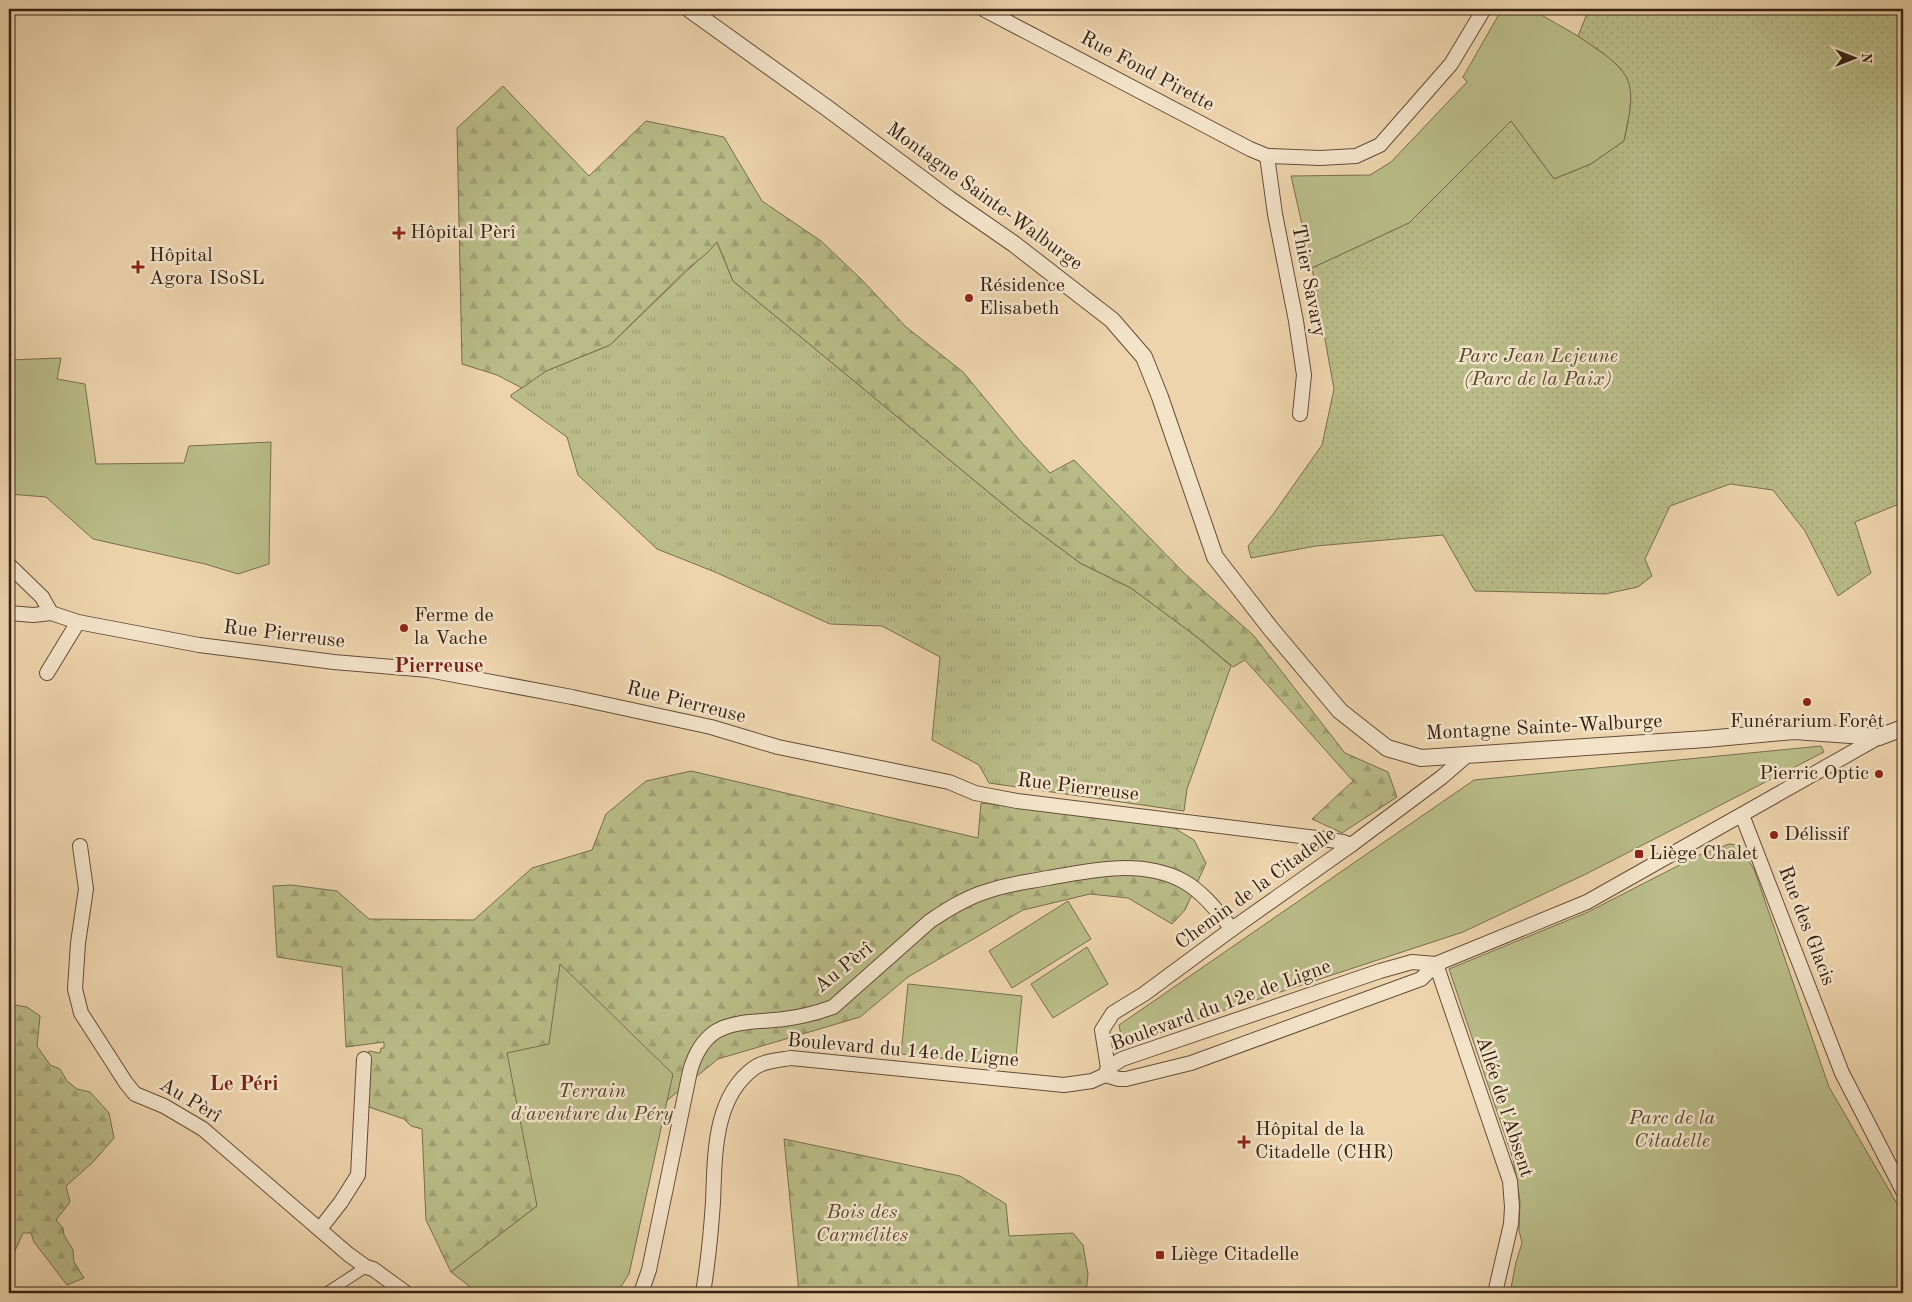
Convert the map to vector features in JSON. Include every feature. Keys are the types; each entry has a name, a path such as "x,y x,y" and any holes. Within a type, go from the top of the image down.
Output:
{"street":[{"name":"Montagne Sainte-Walburge","path":"689,9 1014,244 1112,320 1144,357 1160,397 1215,557 1271,629 1340,711 1387,748 1421,758 1465,757 1794,731 1880,737"},
{"name":"Rue Fond Pirette","path":"983,9 1250,149 1267,156"},
{"path":"1267,156 1320,158 1356,156 1380,145 1451,64 1484,9"},
{"name":"Thier Savary","path":"1267,156 1274,214 1296,322 1304,375 1300,414"},
{"path":"9,565 42,597 51,612"},
{"name":"Rue Pierreuse","path":"9,613 33,615 51,612 78,622 199,645 334,662 428,670 572,697 711,727 778,747 949,782 975,793 1017,801 1316,838 1351,845"},
{"path":"47,673 78,622"},
{"path":"1742,815 1880,737 1903,728"},
{"name":"Chemin de la Citadelle","path":"1107,1072 1102,1030 1113,1013 1144,994 1351,845 1442,777 1465,757"},
{"name":"Boulevard du 12e de Ligne","path":"1436,964 1412,962 1380,971 1122,1058 1107,1072 1119,1079 1126,1079 1191,1063 1421,979 1436,964 1587,902 1742,815"},
{"name":"Rue des Glacis","path":"1742,815 1842,1073 1903,1192"},
{"name":"Au Pèrî","path":"80,846 86,889 78,943 75,989 81,1013 126,1083 135,1094 164,1106 203,1129 348,1254 366,1267 373,1269 406,1293"},
{"name":"Au Pèrî","path":"640,1293 649,1270 690,1071 697,1053 706,1040 716,1032 731,1026 813,1015 832,1007 930,921 954,906 986,891 1008,885 1086,871 1143,869 1168,875 1192,887 1208,900 1232,929"},
{"name":"Allée de l'Absent","path":"1436,964 1510,1181 1511,1224 1495,1293"},
{"path":"320,1229 341,1202 358,1175 364,1058"},
{"name":"Boulevard du 14e de Ligne","path":"703,1293 712,1212 714,1165 722,1116 736,1086 756,1066 791,1058 1064,1085 1092,1081 1107,1072"},
{"path":"326,1293 366,1267"}],"green space":[{"path":"1502,9 1531,9 1578,36 1611,59 1626,75 1631,89 1630,111 1624,141 1591,164 1554,179 1511,121 1409,223 1312,268 1291,176 1370,175 1391,162 1467,82 1463,77"},
{"name":"Parc Jean Lejeune (Parc de la Paix)","path":"1589,9 1903,9 1903,505 1899,504 1855,522 1871,573 1838,596 1805,531 1773,490 1730,484 1670,506 1645,559 1652,576 1638,587 1605,594 1475,591 1443,535 1316,546 1251,558 1248,546 1322,445 1334,389 1312,268 1409,223 1511,121 1554,179 1591,164 1624,141 1631,102 1630,89 1620,68 1610,58 1578,36"},
{"path":"503,86 589,176 646,121 724,137 762,201 821,241 862,280 906,327 963,372 1021,442 1050,473 1074,460 1184,573 1254,636 1345,753 1388,772 1397,797 1342,833 1312,819 1353,781 1245,660 1233,667 1197,637 1131,588 1080,563 1021,519 733,281 717,242 610,345 546,371 522,388 497,375 462,364 457,128"},
{"path":"717,242 733,281 1021,519 1080,563 1131,588 1197,637 1231,666 1187,789 1184,811 989,783 979,765 932,740 940,657 882,626 830,624 715,572 657,549 578,475 567,437 511,397 511,395 546,371 610,345"},
{"path":"61,358 57,379 85,384 96,464 184,463 189,446 271,442 269,564 238,574 205,564 93,539 46,497 9,494 9,360"},
{"path":"1821,746 1824,752 1586,874 1463,932 1204,1017 1123,1046 1119,1025 1474,780"},
{"path":"691,771 978,838 981,803 1171,826 1194,840 1206,863 1185,910 1172,924 1128,898 1090,894 1023,910 908,977 860,1017 718,1059 537,1206 451,1272 426,1220 422,1129 411,1126 404,1119 360,1104 359,1054 368,1054 369,1051 380,1053 381,1048 384,1048 384,1042 346,1047 342,967 277,957 273,886 291,885 337,891 369,919 474,920 532,868 592,850 606,814 646,781"},
{"name":"Parc de la Citadelle","path":"1729,844 1738,845 1754,869 1829,1087 1903,1214 1903,1293 1510,1293 1522,1243 1519,1230 1520,1201 1513,1159 1449,969 1588,912 1697,856"},
{"path":"1068,901 1091,939 1012,988 989,951"},
{"path":"1087,947 1108,984 1053,1018 1031,984"},
{"name":"Terrain d'aventure du Péry","path":"560,964 673,1074 629,1274 617,1293 478,1293 451,1272 537,1206 507,1053 549,1044"},
{"path":"908,984 1022,996 1015,1066 901,1054"},
{"path":"9,1004 27,1007 40,1016 37,1046 50,1065 60,1069 67,1081 77,1089 90,1092 109,1113 114,1138 93,1162 66,1186 70,1202 56,1220 63,1228 64,1235 73,1250 74,1262 84,1278 67,1285 34,1242 31,1233 23,1233 14,1253 9,1259"},
{"name":"Bois des Carmélites","path":"784,1139 960,1176 1006,1204 1009,1236 1073,1233 1083,1245 1088,1274 1086,1293 799,1293"}],"place":[{"name":"Hôpital Pèrî","path":"399,233"},
{"name":"Hôpital Agora ISoSL","path":"138,267"},
{"name":"Résidence Elisabeth","path":"969,298"},
{"name":"Ferme de la Vache","path":"404,628"},
{"name":"Funérarium Forêt","path":"1807,702"},
{"name":"Pierric Optic","path":"1879,774"},
{"name":"Délissif","path":"1774,835"},
{"name":"Liège Chalet","path":"1639,854"},
{"name":"Hôpital de la Citadelle (CHR)","path":"1244,1142"},
{"name":"Liège Citadelle","path":"1160,1255"}],"district":[{"name":"Pierreuse","path":"439,666"},
{"name":"Le Péri","path":"244,1084"}]}
